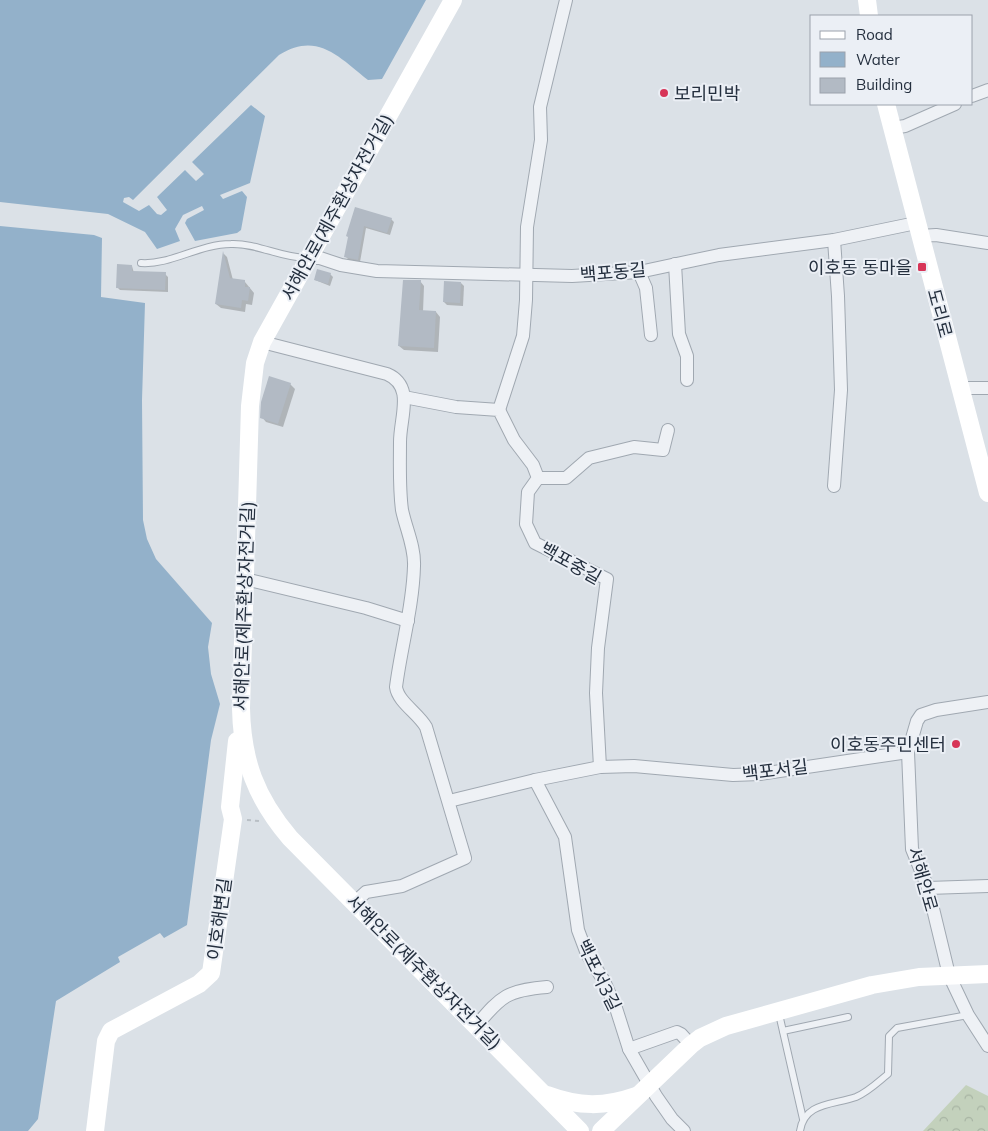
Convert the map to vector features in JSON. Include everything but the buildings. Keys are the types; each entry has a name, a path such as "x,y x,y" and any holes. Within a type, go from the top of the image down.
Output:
{"street":[{"name":"서해안로(제주환상자전거길)","path":"453,0 262,342 255,362 251,388 240,708 242,739 245,756 257,788 276,822 580,1131"},
{"path":"566,0 540,107 541,140 527,227 526,300 522,343 499,410 514,440 533,465 538,478 566,478 589,458 634,447 663,450 668,430"},
{"path":"868,0 869,15"},
{"path":"973,96 988,90"},
{"name":"도리로","path":"886,105 988,493"},
{"path":"892,128 905,126 953,105"},
{"name":"백포동길","path":"308,258 320,258 377,270 572,276 639,272 719,255 918,230 936,235 988,243"},
{"path":"834,240 841,390 834,486"},
{"path":"675,264 679,334 687,356 687,380"},
{"path":"639,272 646,288 651,335"},
{"path":"262,342 387,374 400,382 404,396 400,434 400,488 403,512 414,558 408,621 398,666 396,692 426,727 465,858 402,886 366,892 355,902"},
{"path":"959,388 988,388"},
{"path":"404,396 456,407 499,410"},
{"name":"백포중길","path":"538,478 528,492 526,524 535,543 607,579 598,648 596,684 600,767"},
{"path":"245,579 366,608 408,621"},
{"path":"908,752 917,721 921,715 936,710 988,702"},
{"name":"이호해변길","path":"95,1131 106,1041 111,1031 204,981 211,973 233,819 230,807 240,708"},
{"name":"백포서길","path":"449,801 535,780 600,767 634,766 733,775 760,774 908,752"},
{"name":"서해안로","path":"908,752 912,849 928,888 949,975 968,1015 988,1046"},
{"name":"백포서3길","path":"535,780 565,837 578,930 587,954 604,981 616,1008 645,1090 684,1131"},
{"path":"233,819 244,796 257,788"},
{"path":"928,888 988,886"},
{"path":"601,1131 700,1038 726,1026 872,985 919,977 988,974"},
{"path":"477,1026 495,1003 510,993 547,987"},
{"path":"629,1049 677,1032 692,1045"},
{"path":"544,1094 575,1104 597,1105 620,1101 645,1090"}],"lane":[{"path":"140,263 156,264 206,246 233,244 247,245 294,258 308,258"},
{"path":"778,1010 803,1119"},
{"path":"800,1131 803,1119 809,1111 856,1097 888,1074 889,1036 892,1031 897,1028 968,1015"},
{"path":"783,1031 848,1017"}],"green space":[{"path":"966,1085 988,1096 988,1131 923,1131"}],"water":[{"path":"0,0 426,0 382,79 368,80 337,56 316,46 293,48 279,55 133,200 129,197 124,198 123,202 139,211 149,205 157,214 161,215 167,210 157,197 185,170 196,181 204,174 192,162 251,105 265,116 250,183 220,195 223,199 242,191 247,197 241,230 237,233 195,241 185,223 187,219 204,210 202,206 183,215 175,229 180,241 157,249 145,232 108,214 0,202"},
{"path":"0,226 94,235 102,238 101,297 145,303 142,400 143,520 147,539 156,559 212,623 208,647 211,674 220,704 211,740 187,925 164,938 160,933 118,957 120,962 56,1001 38,1119 28,1131 0,1131"}],"place":[{"name":"보리민박","path":"664,93"},
{"name":"이호동 동마을","path":"922,267"},
{"name":"이호동주민센터","path":"956,744"}]}
